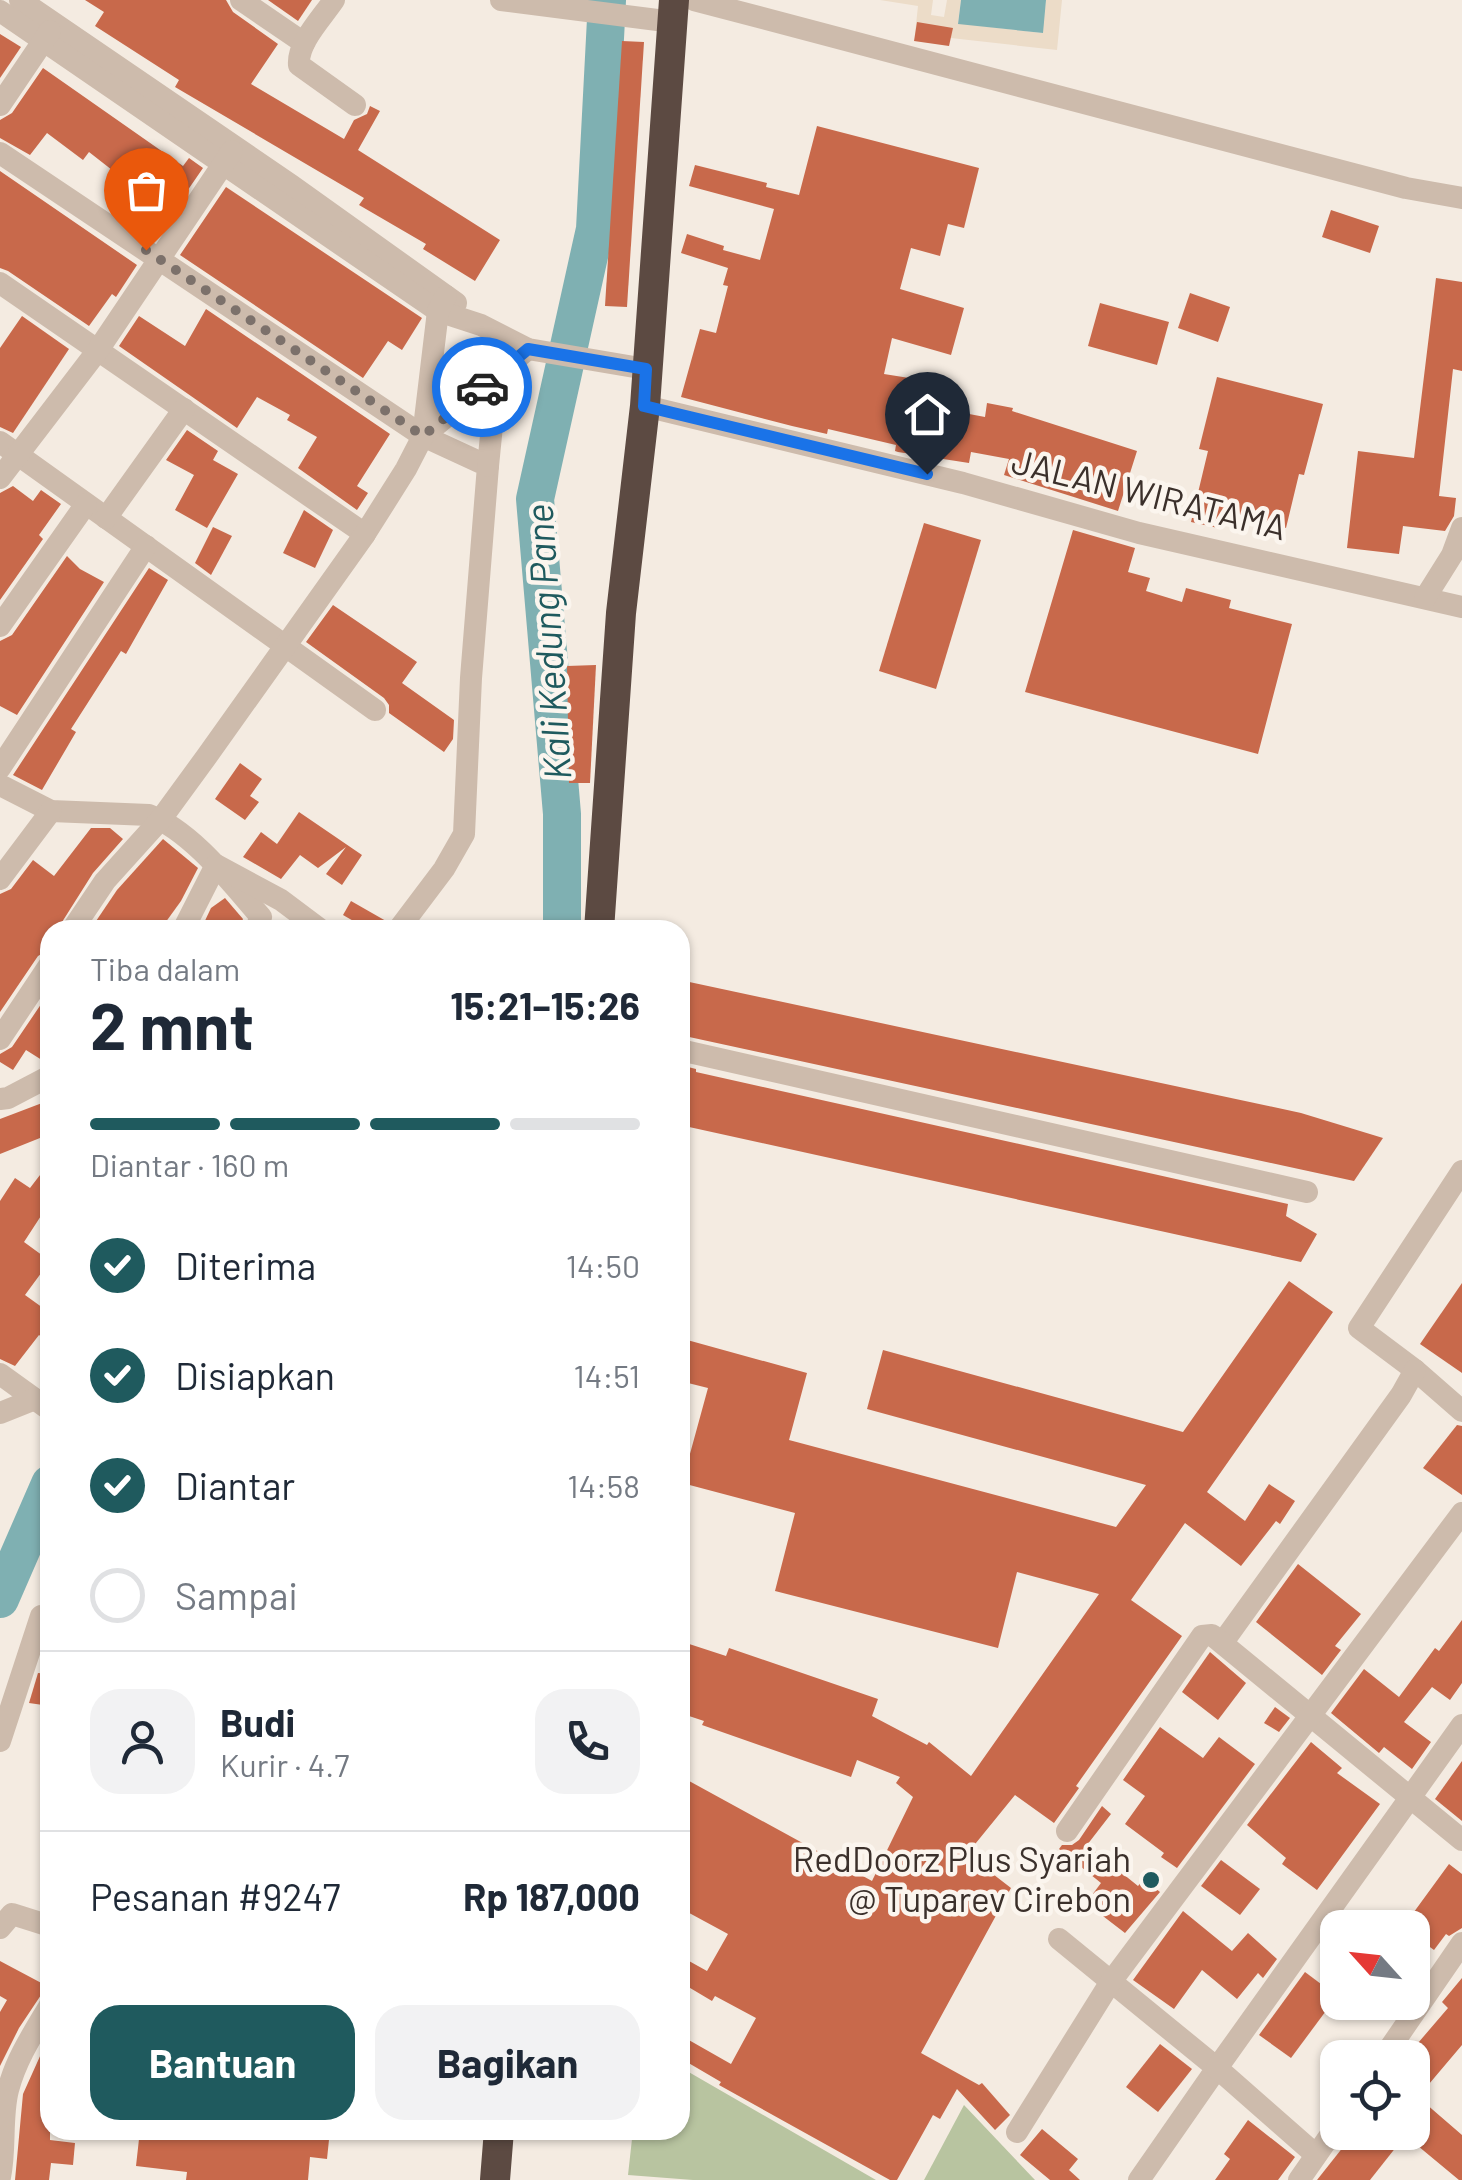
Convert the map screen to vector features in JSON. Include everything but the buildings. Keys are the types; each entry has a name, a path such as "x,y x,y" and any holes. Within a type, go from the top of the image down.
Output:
{"highway":[{"path":"600,920 620,614 644,406 674,11"},
{"path":"495,2180 499,2140"}],"street":[{"path":"20,0 49,33"},
{"path":"240,0 304,43"},
{"path":"334,0 298,57 304,72 355,105"},
{"path":"501,0 626,15 674,11"},
{"path":"694,0 1406,188 1462,198"},
{"path":"0,11 49,33 442,303 481,325 534,350 646,369"},
{"path":"0,106 49,33"},
{"path":"0,153 423,436 488,466"},
{"path":"0,478 9,449 98,350 230,155"},
{"path":"0,283 366,534"},
{"path":"423,436 442,303"},
{"path":"79,920 105,881 161,819 366,534 423,436 497,374 534,350"},
{"path":"405,920 464,834 470,678 497,374"},
{"name":"JALAN WIRATAMA","path":"644,406 963,483 1139,533 1462,607"},
{"path":"106,518 184,409"},
{"path":"9,449 375,710"},
{"path":"0,626 86,504"},
{"path":"1425,598 1452,555 1462,528"},
{"path":"0,768 146,546"},
{"path":"0,785 51,811 161,819 216,865 260,920"},
{"path":"0,879 51,811"},
{"path":"188,920 216,865"},
{"path":"216,865 281,900 308,920"},
{"path":"0,1038 40,979"},
{"path":"690,1052 1307,1192"},
{"path":"0,1099 40,1082"},
{"path":"1459,1402 1362,1334 1360,1324 1462,1171"},
{"path":"1223,1642 1415,1370"},
{"path":"0,1374 40,1403"},
{"path":"0,1413 40,1406"},
{"path":"1016,2132 1110,1983 1462,1513"},
{"path":"0,1741 40,1622"},
{"path":"1067,1831 1202,1636 1212,1635 1462,1840"},
{"path":"1139,2180 1462,1726"},
{"path":"0,1928 12,1914 40,1923"},
{"path":"1059,1940 1217,2068 1316,2155"},
{"path":"1396,2040 1462,1943"},
{"path":"0,2177 6,2094 24,2048 40,2021"},
{"path":"1299,2180 1320,2149"}],"green space":[{"path":"690,2073 876,2180 693,2180 628,2175 632,2140 690,2140"},
{"path":"964,2105 1035,2180 924,2180"}],"shaded area":[{"path":"880,0 933,0 931,15 944,17 947,0 961,0 958,23 1042,33 1046,0 1062,0 1057,50 915,34 918,6"}],"water":[{"path":"961,0 1046,0 1043,33 958,24"}],"waterway":[{"name":"Kali Kedung Pane","path":"562,920 562,814 535,499 595,229 607,0"},
{"name":"Kali Kedung Pane","path":"0,1599 40,1507"}],"way so far":[{"path":"146,250 423,436 482,387"}],"place":[{"name":"RedDoorz Plus Syariah @ Tuparev Cirebon","path":"1151,1880"}],"route":[{"path":"482,387 528,349 646,369 644,406 927,474"}]}
